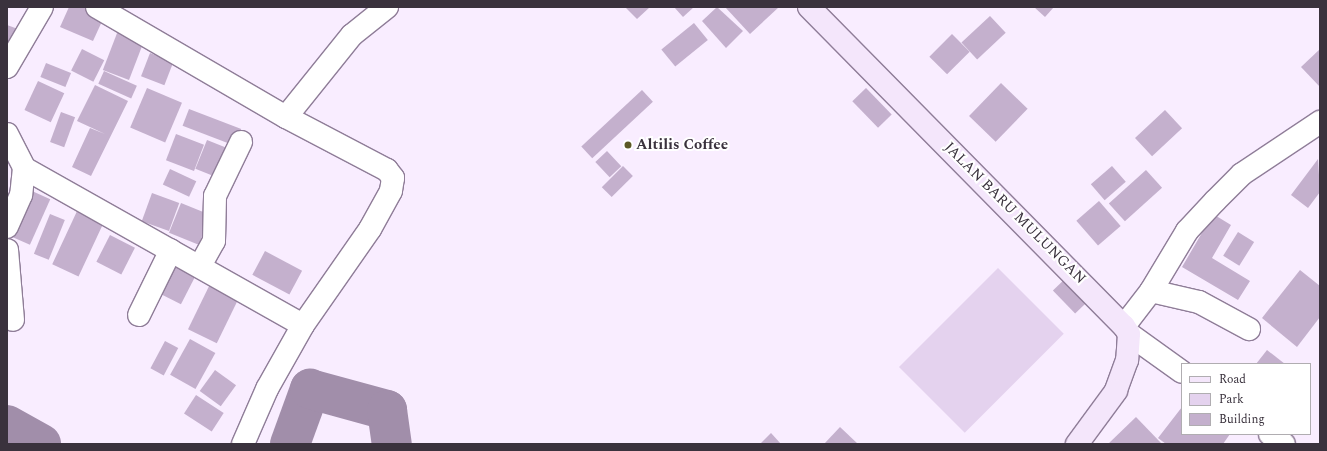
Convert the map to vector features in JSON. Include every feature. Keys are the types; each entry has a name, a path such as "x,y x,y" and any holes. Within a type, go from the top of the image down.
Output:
{"main road":[{"name":"JALAN BARU MULUNGAN","path":"809,7 1127,330"},
{"path":"1077,444 1116,391 1127,360 1127,330"}],"street":[{"path":"7,67 42,7"},
{"path":"97,7 286,117 387,170 393,178 391,191 370,229 303,325 267,389 242,444"},
{"path":"286,117 352,35 387,7"},
{"path":"1181,371 1127,330 1187,230 1242,174 1320,122"},
{"path":"7,134 24,168 21,195 7,227"},
{"path":"200,266 214,241 215,196 241,142"},
{"path":"24,168 303,325"},
{"path":"7,250 12,320"},
{"path":"139,315 171,250"},
{"path":"1151,291 1199,302 1250,329"},
{"path":"1271,435 1284,444"}],"green space":[{"path":"998,268 1064,334 965,433 899,367"}],"building":[{"path":"69,7 83,7 104,17 93,41 60,27"},
{"path":"625,7 650,7 637,19"},
{"path":"674,7 694,7 683,17"},
{"path":"717,7 743,31 726,48 702,21"},
{"path":"725,7 779,7 750,34"},
{"path":"1034,7 1054,7 1045,17"},
{"path":"990,16 1006,33 977,59 961,43"},
{"path":"694,23 708,40 675,67 661,49"},
{"path":"7,25 18,29 7,54"},
{"path":"119,28 145,38 129,80 103,70"},
{"path":"952,34 970,52 947,74 929,57"},
{"path":"82,49 104,60 93,82 71,70"},
{"path":"1320,49 1320,87 1301,67"},
{"path":"150,53 173,62 164,85 141,76"},
{"path":"46,63 71,73 65,87 40,77"},
{"path":"104,71 137,86 131,98 98,84"},
{"path":"38,81 64,93 51,122 24,110"},
{"path":"1001,83 1028,109 996,142 969,116"},
{"path":"95,85 128,101 91,176 72,167 90,128 105,134 77,121"},
{"path":"147,88 182,103 165,142 130,128"},
{"path":"866,88 892,115 878,128 852,101"},
{"path":"642,90 653,102 592,158 581,147"},
{"path":"189,109 241,129 235,146 183,126"},
{"path":"1165,110 1182,128 1152,156 1135,138"},
{"path":"61,112 75,117 64,147 50,142"},
{"path":"176,134 204,145 194,171 166,160"},
{"path":"207,140 232,150 220,179 195,169"},
{"path":"607,151 621,166 610,177 595,162"},
{"path":"1318,159 1320,192 1308,208 1291,195"},
{"path":"623,166 633,176 612,197 602,187"},
{"path":"1112,166 1126,182 1105,200 1091,184"},
{"path":"170,169 196,181 189,197 163,184"},
{"path":"1146,170 1162,188 1125,221 1109,203"},
{"path":"32,191 50,199 30,245 12,237"},
{"path":"152,193 179,203 169,231 142,221"},
{"path":"1099,201 1121,226 1098,246 1076,221"},
{"path":"181,203 211,215 199,245 169,233"},
{"path":"78,209 104,221 79,277 52,264"},
{"path":"50,214 65,220 49,260 34,254"},
{"path":"1213,214 1231,225 1212,258 1250,281 1238,300 1182,267"},
{"path":"1238,232 1254,242 1239,266 1223,256"},
{"path":"110,235 135,248 121,274 96,262"},
{"path":"265,251 302,271 289,295 252,275"},
{"path":"171,260 197,273 181,304 155,291"},
{"path":"1300,270 1320,286 1320,317 1297,347 1262,318"},
{"path":"1068,276 1090,299 1075,314 1053,291"},
{"path":"213,278 242,292 217,343 188,329"},
{"path":"190,339 215,353 195,389 170,375"},
{"path":"165,341 178,348 164,375 150,368"},
{"path":"1267,350 1284,363 1257,363"},
{"path":"215,370 236,385 221,406 200,391"},
{"path":"196,395 224,413 212,431 184,413"},
{"path":"1181,408 1181,435 1229,435 1223,444 1166,444 1158,438"},
{"path":"1136,417 1162,444 1108,444"},
{"path":"840,427 858,444 824,444"},
{"path":"771,433 781,444 760,444"}],"waterway":[{"path":"290,444 310,389 387,410 392,444"},
{"path":"7,425 41,444"}],"place":[{"name":"Altilis Coffee","path":"628,145"}]}
